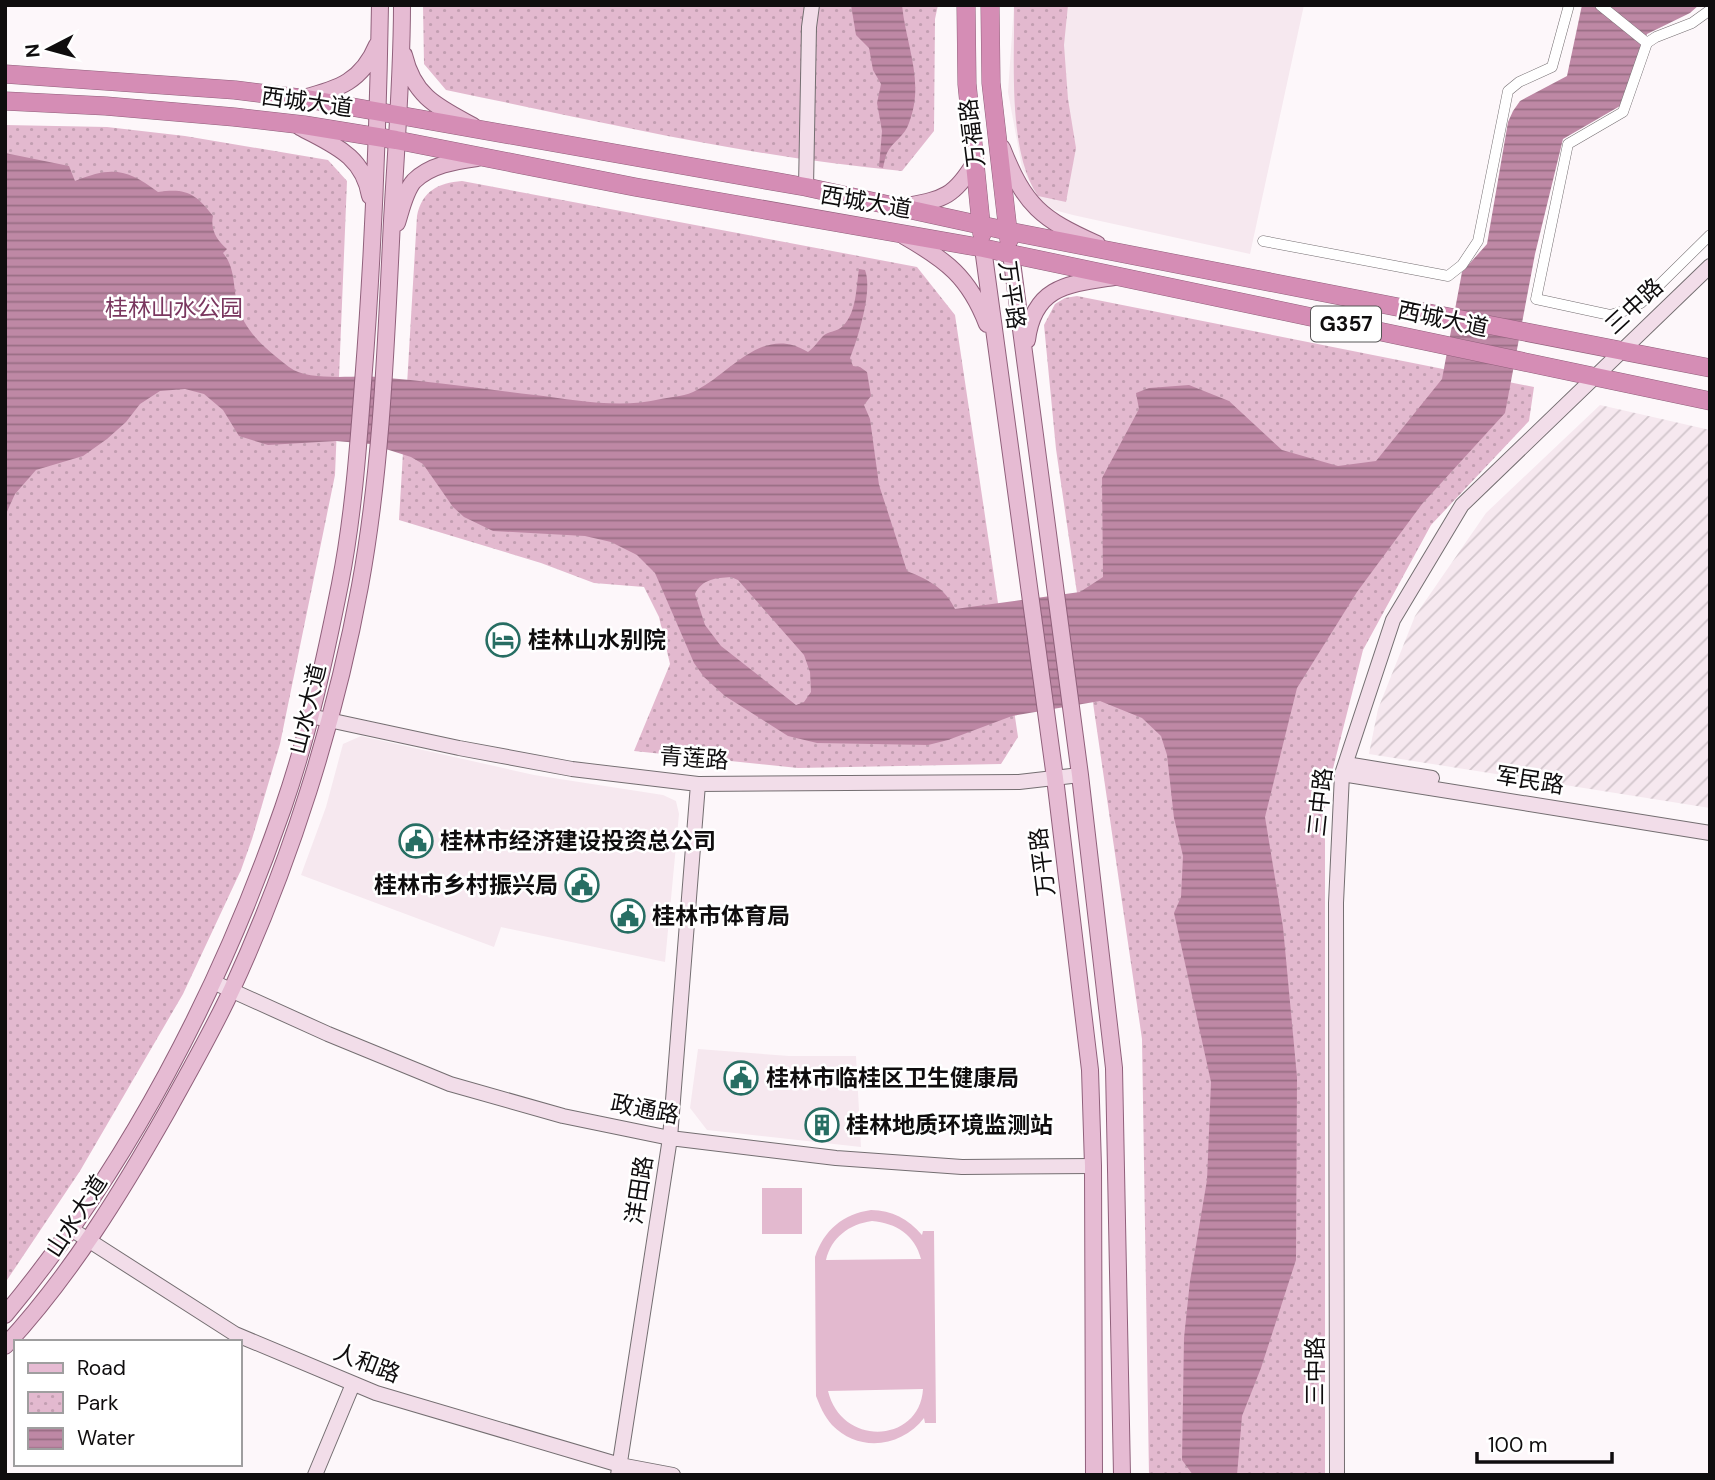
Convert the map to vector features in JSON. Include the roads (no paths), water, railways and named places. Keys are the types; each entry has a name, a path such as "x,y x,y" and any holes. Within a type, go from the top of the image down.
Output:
{"highway":[{"name":"万福路","path":"966,5 967,84 983,248"},
{"name":"万福路","path":"990,5 991,83 1011,254"},
{"name":"西城大道","path":"5,74 106,79 303,98 801,186 982,226 1710,368"},
{"name":"西城大道","path":"5,101 106,106 295,124 396,140 635,187 983,248 1710,401"}],"main road":[{"name":"山水大道","path":"5,1315 71,1229 128,1143 213,982 251,894 284,806 310,716 341,582 357,459 374,221 380,5"},
{"name":"山水大道","path":"5,1346 55,1287 143,1154 232,990 302,812 329,720 360,586 377,461 402,5"},
{"path":"303,98 327,92 352,80 370,61 380,39"},
{"path":"401,39 407,66 420,92 446,111 482,130"},
{"path":"295,124 347,153 359,166 370,192 374,221"},
{"path":"997,134 1017,184 1034,208 1064,230 1112,251"},
{"path":"391,242 412,183 432,169 459,160 482,157"},
{"path":"901,208 946,197 963,182 975,162"},
{"path":"899,233 930,250 966,282 980,305 996,347"},
{"name":"万平路","path":"983,248 1055,778 1090,1070 1094,1475"},
{"name":"万平路","path":"1011,254 1080,775 1114,1068 1122,1475"},
{"path":"1024,356 1029,324 1048,294 1062,287 1117,276"}],"street":[{"path":"801,186 810,5"},
{"path":"1263,241 1448,276 1455,272 1478,241 1508,91 1519,82 1552,67 1569,5"},
{"path":"1600,5 1647,43"},
{"path":"1710,10 1692,23 1647,43 1623,112 1568,144 1536,299 1610,316 1624,311 1642,303 1710,235"},
{"name":"三中路","path":"1337,1475 1336,903 1344,769 1393,620 1462,505 1710,266"},
{"name":"青莲路","path":"310,716 572,769 698,784 1019,782 1080,775"},
{"name":"军民路","path":"1344,769 1710,824"},
{"name":"军民路","path":"1344,769 1710,833"},
{"name":"洋田路","path":"619,1470 670,1138 698,784"},
{"name":"政通路","path":"213,982 328,1034 450,1084 563,1116 670,1138 835,1158 962,1167 1093,1166"},
{"name":"人和路","path":"71,1229 235,1334 376,1393 619,1470 673,1475"},
{"path":"315,1475 354,1384"}],"water":[{"path":"851,5 902,5 913,64 915,93 907,128 886,155 883,168 879,167 882,131 877,103 881,84 873,70 869,48 856,35"},
{"path":"1582,5 1699,5 1690,13 1647,34 1620,106 1563,139 1535,254 1505,413 1422,504 1357,592 1297,688 1265,817 1283,927 1297,1077 1296,1260 1261,1368 1242,1416 1237,1475 1193,1475 1182,1460 1184,1338 1190,1281 1207,1180 1211,1082 1174,913 1181,897 1183,856 1174,818 1167,755 1161,736 1142,718 1100,701 1012,716 928,745 817,743 788,736 725,696 704,677 694,663 655,573 637,555 611,542 585,536 493,531 464,517 453,507 423,464 411,457 370,444 336,441 268,445 239,436 223,410 204,394 185,389 160,391 140,404 126,422 83,456 36,470 15,494 5,516 5,153 69,166 75,181 99,173 119,172 137,178 158,192 184,192 196,198 213,216 215,234 227,249 223,253 232,270 237,303 250,331 289,367 308,375 397,379 598,403 645,402 679,396 697,390 762,347 792,345 808,352 823,336 841,328 848,320 855,299 859,269 865,270 866,301 850,358 853,366 867,372 871,396 864,405 870,419 879,485 907,571 936,586 955,609 1080,592 1103,577 1102,478 1139,409 1136,393 1149,388 1189,385 1229,401 1282,450 1338,466 1376,461 1442,379 1462,272 1487,244 1508,122 1513,111 1520,101 1567,76","holes":["731,577 738,580 804,655 810,672 811,692 804,702 796,705 721,646 705,625 695,594 698,589 715,579"]}],"place":[{"name":"桂林山水别院","path":"503,640"},
{"name":"桂林市经济建设投资总公司","path":"416,841"},
{"name":"桂林市乡村振兴局","path":"582,885"},
{"name":"桂林市体育局","path":"628,916"},
{"name":"桂林市临桂区卫生健康局","path":"741,1078"},
{"name":"桂林地质环境监测站","path":"822,1125"}],"park label":[{"name":"桂林山水公园","path":"174,308"}]}
